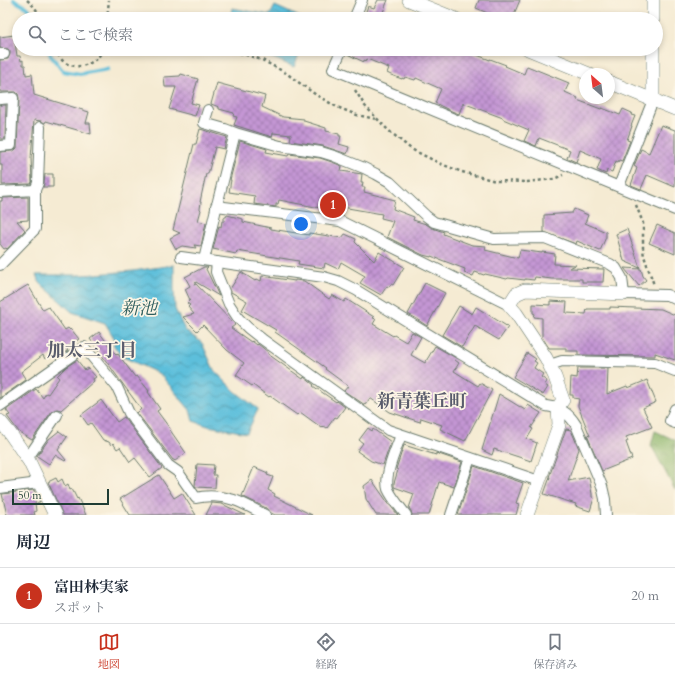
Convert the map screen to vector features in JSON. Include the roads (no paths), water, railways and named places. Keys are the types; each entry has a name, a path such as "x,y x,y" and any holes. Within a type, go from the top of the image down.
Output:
{"street":[{"path":"357,12 362,0"},
{"path":"409,0 439,12"},
{"path":"653,0 653,12"},
{"path":"339,56 334,69 675,210"},
{"path":"545,56 579,70"},
{"path":"619,186 653,100 653,56"},
{"path":"615,84 675,109"},
{"path":"0,99 13,98 11,145 0,146"},
{"path":"208,110 204,123 280,146 321,152 364,168 390,182 434,222 494,238 545,238 610,264 616,268 622,278 624,294"},
{"path":"2,258 35,229 35,190 38,183 40,127"},
{"path":"204,260 235,133"},
{"path":"0,192 35,190"},
{"path":"216,206 340,221 509,305 516,313 550,365 562,400 558,408 559,425 528,515"},
{"path":"182,257 324,277 338,281 356,290 546,406 558,408 571,418 576,425 602,486 606,515"},
{"path":"217,262 216,272 229,304 238,318 248,328 388,430 539,481"},
{"path":"509,305 516,294 526,290 667,295 675,299"},
{"path":"0,406 84,347 117,387 129,412 168,465 178,472 196,498 202,496 221,497 234,500 265,515"},
{"path":"550,365 562,361 655,363 675,371"},
{"path":"675,409 670,421 675,423"},
{"path":"27,459 57,415"},
{"path":"0,420 27,459 54,515"},
{"path":"401,435 387,476 387,483 389,491 406,515"},
{"path":"451,515 470,458"},
{"path":"0,488 39,483"}],"water":[{"path":"275,6 288,12 272,12"},
{"path":"232,8 254,12 231,12"},
{"path":"268,56 298,56 294,67"},
{"name":"新池","path":"174,265 175,309 185,330 202,343 214,370 236,392 258,409 247,433 208,426 193,421 190,410 160,374 121,356 113,344 116,341 105,323 72,312 40,283 36,275 83,275 133,271"}],"waterway":[{"path":"14,0 28,8 30,12"},
{"path":"51,56 63,71 80,74 108,69"}],"place":[{"name":"富田林実家","path":"333,205"}],"district":[{"name":"加太三丁目","path":"92,350"},
{"name":"新青葉丘町","path":"422,401"}]}
